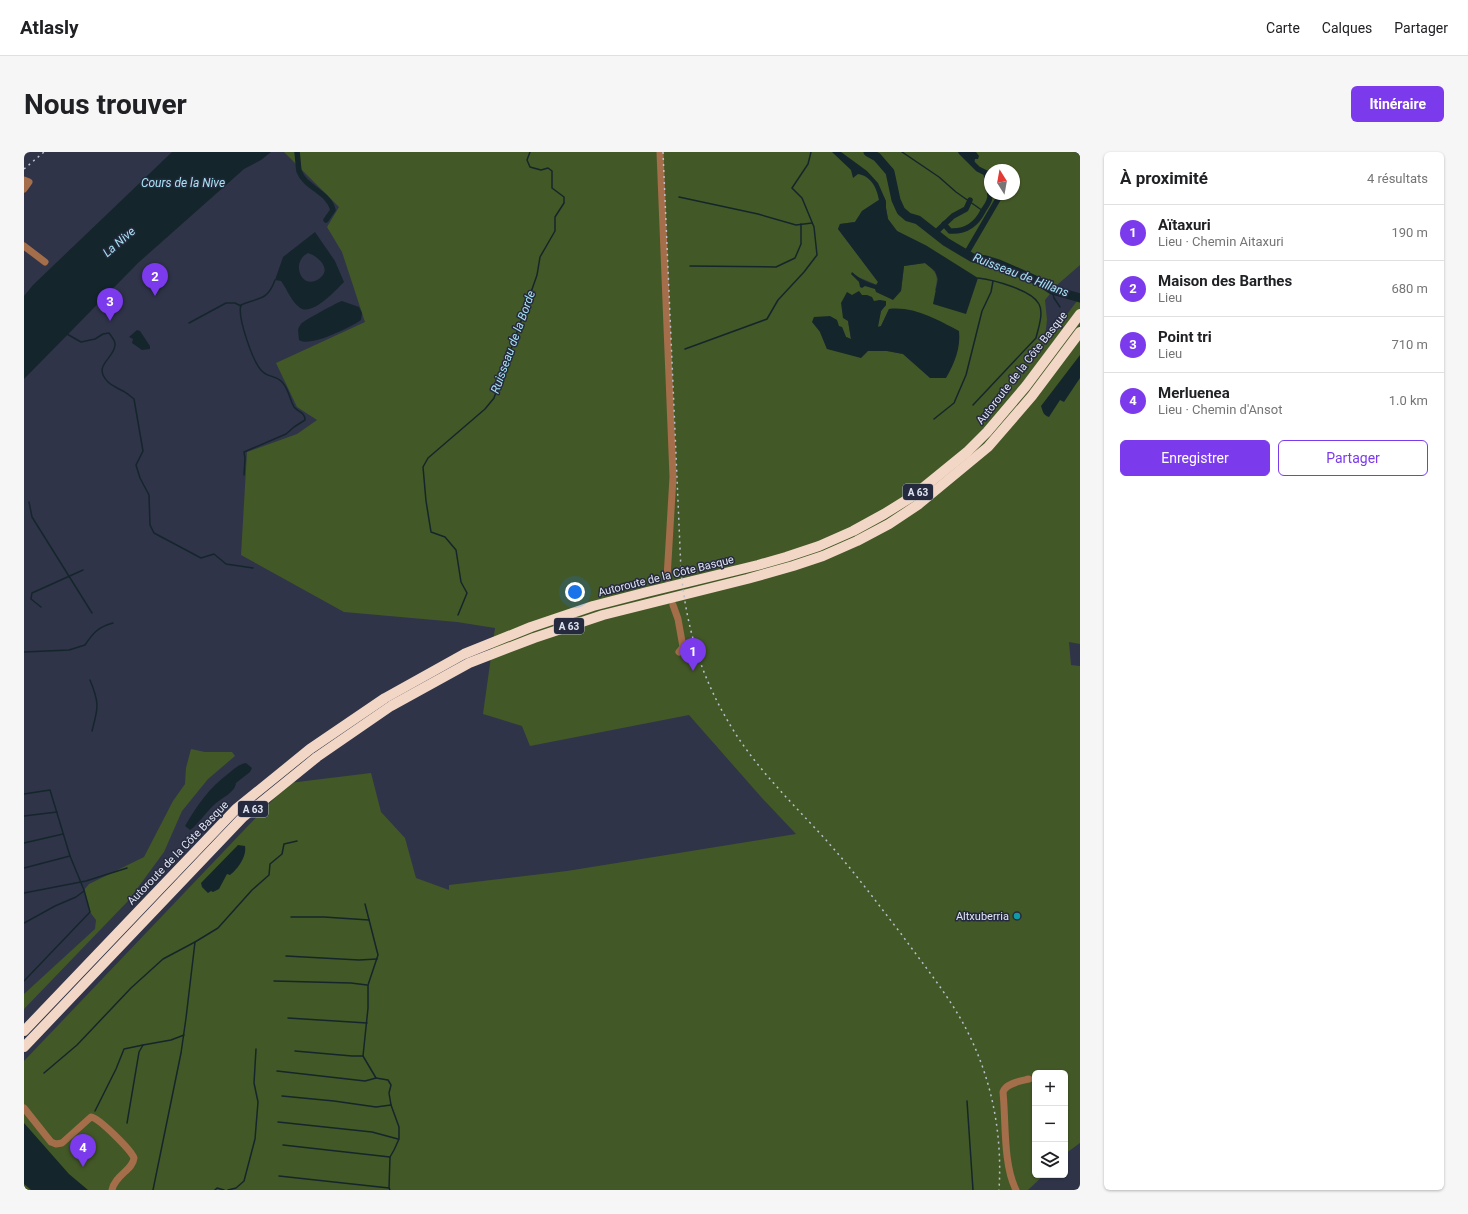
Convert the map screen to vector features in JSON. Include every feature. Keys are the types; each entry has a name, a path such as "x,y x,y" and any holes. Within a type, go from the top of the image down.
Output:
{"highway":[{"name":"Autoroute de la Côte Basque","path":"24,1031 236,809 310,749 385,698 464,654 531,627 593,606 758,565 819,546 853,531 884,514 914,496 967,452 987,432 1026,386 1080,314"},
{"name":"Autoroute de la Côte Basque","path":"24,1047 243,817 317,756 404,698 469,663 534,638 603,615 772,572 823,556 876,531 919,504 988,447 1032,396 1080,332"}],"street":[{"path":"660,152 673,477 667,578"},
{"path":"24,180 29,182 24,189"},
{"path":"24,246 44,262"},
{"path":"673,605 678,619 683,647 679,652"},
{"path":"1016,1190 1012,1183 1008,1161 1003,1092 1004,1088 1009,1085 1029,1079"},
{"path":"24,1108 51,1142 56,1144 62,1143 88,1118 96,1118 129,1149 134,1158 132,1164 116,1180 112,1190"}],"green space":[{"path":"284,152 1080,152 1080,265 1057,285 1045,300 1047,320 1044,345 1080,297 1080,644 1069,642 1071,665 1080,666 1080,1143 1068,1152 1068,1070 1032,1070 1032,1178 1041,1178 1028,1190 24,1190 24,1061 289,783 371,773 381,812 405,838 416,878 449,890 449,885 567,871 796,834 762,798 689,715 530,746 522,726 483,714 495,628 457,622 344,612 241,555 247,452 297,434 317,420 297,407 276,363 365,322 342,252 327,227 339,207","holes":["880,199 886,208 888,219 897,231 927,246 966,314 935,290 937,281 936,275 925,263 904,266 901,291 880,289 863,284 852,274 853,273 858,277 877,285 878,282 838,229 840,224 855,222 862,211","862,295 867,295 874,302 880,300 886,305 881,311 877,327 881,326 889,309 931,378 903,354 887,351 827,349 820,332 842,327 846,337 851,339 848,321"]},
{"path":"191,749 205,752 232,752 235,756 208,779 182,811 164,852 128,901 24,1009 24,994 95,929 96,920 90,912 84,890 89,884 144,857 173,801 185,784 186,768"}],"water":[{"name":"Cours de la Nive","path":"172,152 271,152 261,160 244,169 138,263 24,379 24,296 33,285"},
{"path":"832,152 841,152 867,171 878,183 886,201 888,219 897,231 927,246 978,278 966,314 933,304 938,279 935,271 925,263 904,266 901,291 893,300 876,292 875,289 865,286 862,288 860,287 859,282 851,274 852,272 870,283 876,285 878,282 838,229 840,224 855,222 862,211 879,200 873,183 863,175 858,174 853,178 851,170"},
{"path":"961,152 976,152 979,156 978,159 975,159 974,164"},
{"path":"315,232 335,261 344,282 323,302 316,306 310,309 299,307 294,302 281,281 275,280 283,257","holes":["308,253 322,263 325,271 320,278 314,281 308,281 300,274 299,263"]},
{"path":"859,291 862,295 872,297 874,301 886,301 886,305 881,311 878,327 881,326 889,309 898,309 926,315 959,331 959,344 956,356 946,378 930,378 903,354 887,351 868,351 861,358 827,349 820,332 812,322 814,317 830,316 837,320 846,337 851,339 848,321 843,318 841,303 847,292 852,295"},
{"path":"342,301 359,307 362,313 361,320 330,336 312,341 304,342 299,340 298,330 302,323"},
{"path":"137,330 140,331 150,346 150,349 142,350 132,343 133,339 129,337"},
{"path":"1080,355 1080,378 1064,402 1060,400 1049,417 1047,416 1041,406"},
{"path":"246,763 252,768 250,772 236,783 233,790 214,805 192,829 190,830 185,826 199,804 210,791 237,767"},
{"path":"238,845 245,846 245,854 241,862 230,875 227,874 219,889 208,893 202,887 201,883"},
{"path":"24,1123 69,1174 88,1190 31,1190 24,1184"}],"waterway":[{"path":"297,152 299,171 302,177 331,204 333,210 326,220"},
{"name":"Ruisseau de la Borde","path":"458,615 467,593 461,582 456,550 445,537 431,532 423,467 428,458 485,409 494,398 537,275 540,257 555,231 555,217 564,203 564,197 552,188 552,171 548,168 541,170 530,167 527,160 530,152"},
{"path":"685,349 767,319 778,300 804,272 817,255 814,227 802,198 792,188 808,164 811,152"},
{"name":"Ruisseau de Hillans","path":"868,152 877,157 890,172 896,200 901,211 908,217 918,220 946,242 973,258 999,264 1040,282 1052,290 1080,298"},
{"path":"902,152 939,177 956,192 983,211"},
{"path":"961,152 978,169 984,172"},
{"path":"679,197 758,214 796,225 812,223"},
{"path":"935,233 953,216 966,209 970,200"},
{"path":"944,224 950,231 970,227 980,216 989,200"},
{"path":"966,254 998,200"},
{"path":"690,266 776,267 795,258 801,244 801,224"},
{"path":"973,405 1036,338 1041,316 1039,304 1029,294 1012,286 978,278"},
{"path":"244,475 244,452 286,434 305,420 303,414 294,407 282,382 265,374 259,367 247,340 241,319 241,305 261,298 269,292 275,280"},
{"path":"934,419 954,403 966,375 982,311 991,292 993,281"},
{"path":"1052,290 1054,298 1060,307"},
{"path":"189,323 226,303 235,303 241,306"},
{"path":"67,334 81,342 95,339 103,334 109,333 114,341 114,349 103,366 103,376 110,383 134,399 143,451 136,465 140,478 149,495 150,525 154,533 201,558 214,554 226,564 253,568"},
{"path":"29,502 32,517 92,613"},
{"path":"41,607 31,599 32,593 83,570"},
{"path":"24,652 69,650 85,645 96,631 103,626 113,623"},
{"path":"90,680 97,701 96,717 92,731"},
{"path":"24,794 50,790 70,856 84,890 90,912 24,981"},
{"path":"24,816 57,812"},
{"path":"24,843 63,834"},
{"path":"44,1073 77,1045 131,988 163,959 218,928 252,890 269,875 270,864 282,854 284,844 297,841"},
{"path":"24,868 70,856"},
{"path":"24,893 86,881 127,868"},
{"path":"24,923 55,906 76,897 84,891"},
{"path":"365,904 378,955 368,985 368,1008 363,1056 376,1078 388,1080 391,1085 389,1093 391,1105 399,1127 399,1139 390,1157 390,1190"},
{"path":"291,917 324,917 369,920"},
{"path":"153,1190 181,1053 195,942"},
{"path":"286,956 359,960 377,959"},
{"path":"274,981 351,983 367,985"},
{"path":"288,1018 367,1023"},
{"path":"127,1123 139,1052 143,1045 171,1040 184,1035"},
{"path":"95,1111 116,1069 124,1049 143,1045"},
{"path":"228,1190 236,1188 244,1181 255,1139 258,1102 254,1083 256,1049"},
{"path":"295,1051 363,1056"},
{"path":"277,1071 365,1081 376,1078"},
{"path":"282,1096 376,1107 391,1105"},
{"path":"967,1101 973,1190"},
{"path":"278,1122 372,1132 398,1139"},
{"path":"283,1145 390,1157"},
{"path":"279,1176 389,1188"},
{"path":"215,1190 217,1188 224,1190"}],"railway":[{"path":"24,169 44,152"},
{"path":"663,152 681,571 692,636 698,657 725,716 757,764 836,851 902,935 937,982 956,1011 977,1053 991,1097 999,1143 999,1190"}],"place":[{"name":"Maison des Barthes","path":"155,296"},
{"name":"Point tri","path":"110,321"},
{"name":"Aïtaxuri","path":"693,671"},
{"name":"Altxuberria","path":"1017,916"},
{"name":"Merluenea","path":"83,1167"}],"water label":[{"name":"La Nive","path":"119,242"}]}
